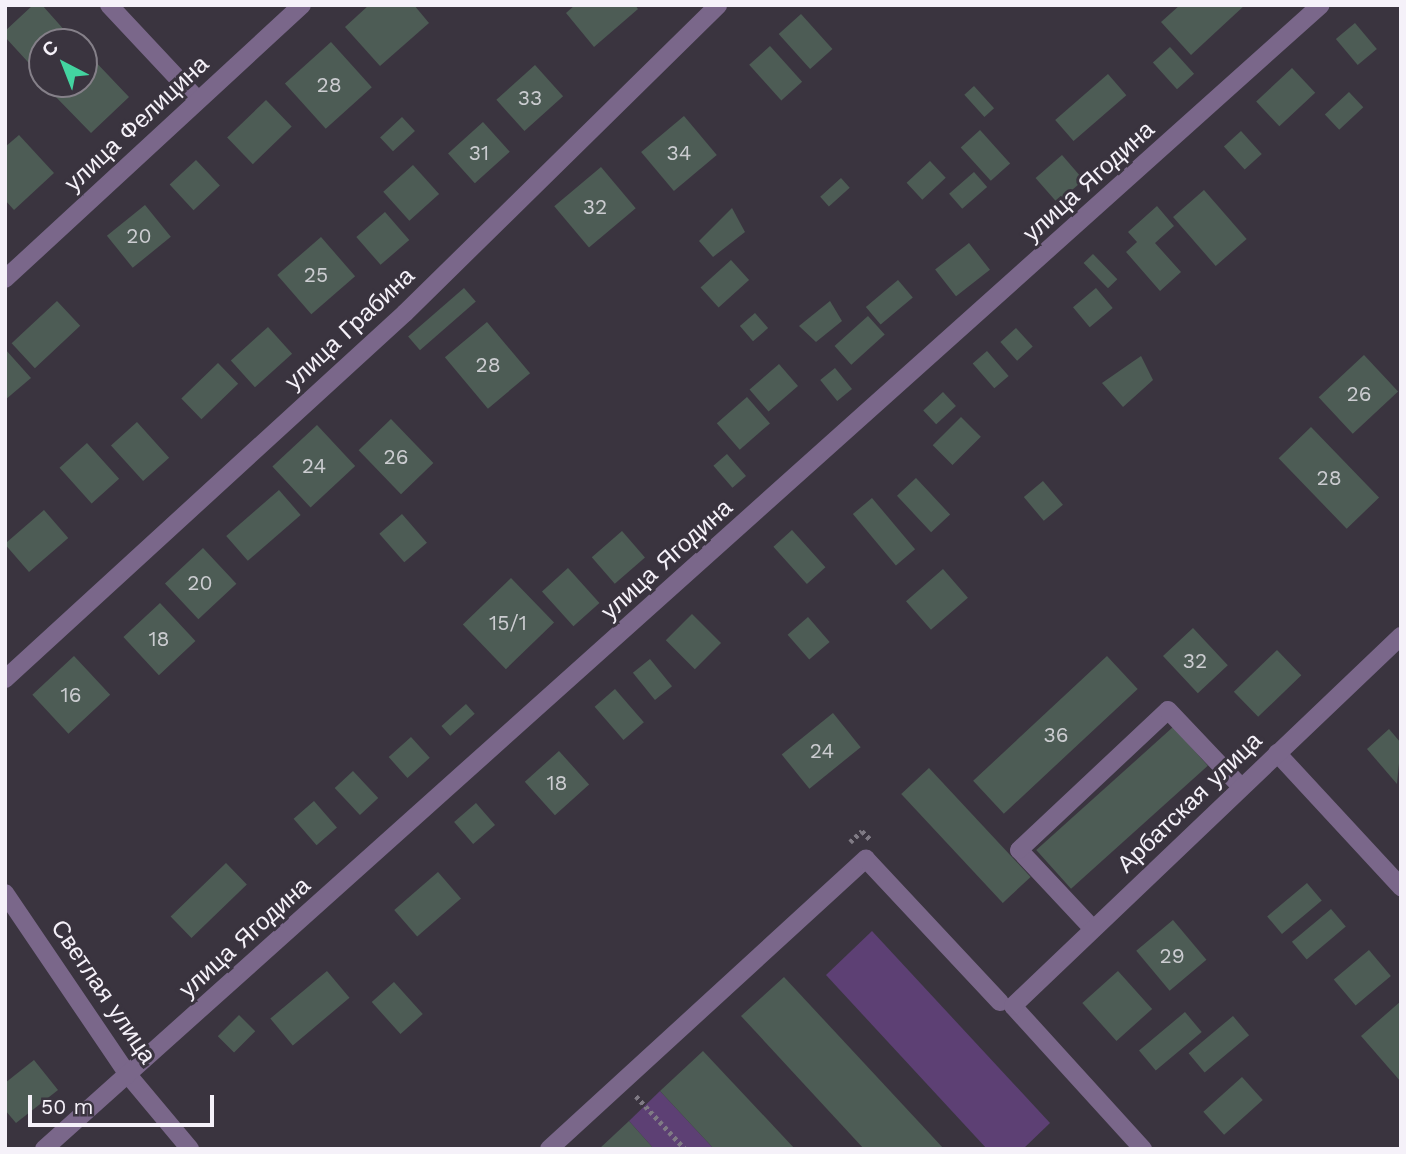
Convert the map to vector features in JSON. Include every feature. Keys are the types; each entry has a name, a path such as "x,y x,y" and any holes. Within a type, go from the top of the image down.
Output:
{"street":[{"path":"109,5 198,100"},
{"name":"улица Фелицина","path":"5,279 302,5"},
{"name":"улица Ягодина","path":"44,1149 1321,5"},
{"name":"улица Грабина","path":"5,679 405,313 709,8"},
{"name":"Арбатская улица","path":"1007,1004 1093,929 1401,636"},
{"path":"1093,929 1018,850 1168,710 1241,787"},
{"path":"1277,753 1401,887"},
{"path":"549,1149 621,1080 866,859 1143,1149"},
{"name":"Светлая улица","path":"5,893 128,1076 190,1149"}],"path":[{"path":"621,1080 685,1149"}],"shaded area":[{"path":"872,931 1050,1123 1023,1149 987,1149 826,975"},
{"path":"660,1091 714,1149 654,1149 629,1121"}],"building":[{"path":"33,5 42,5 63,28 28,28 28,62 5,37 5,31"},
{"path":"369,5 414,5 429,23 380,66 345,27"},
{"path":"575,5 635,5 638,9 594,47 566,13"},
{"path":"1180,5 1245,5 1191,55 1161,22"},
{"path":"801,14 832,49 810,69 779,34"},
{"path":"1355,23 1377,49 1358,65 1336,39"},
{"path":"331,42 372,87 326,129 285,83"},
{"path":"770,46 802,82 781,100 749,65"},
{"path":"1170,47 1194,74 1177,89 1153,62"},
{"path":"98,64 129,97 91,133 57,98 98,98"},
{"path":"535,65 563,96 524,131 496,100"},
{"path":"1292,68 1315,93 1279,126 1256,101"},
{"path":"1108,74 1126,95 1074,141 1055,120"},
{"path":"974,86 994,108 984,117 964,95"},
{"path":"1349,92 1363,107 1339,130 1325,115"},
{"path":"266,100 292,127 253,164 227,138"},
{"path":"684,116 717,155 674,191 641,152"},
{"path":"402,117 415,131 393,151 380,137"},
{"path":"483,122 510,152 475,183 448,153"},
{"path":"980,130 1010,163 991,181 961,147"},
{"path":"1241,131 1262,154 1245,169 1224,146"},
{"path":"19,135 54,173 14,210 5,200 5,147"},
{"path":"1062,155 1084,180 1057,203 1036,178"},
{"path":"196,160 220,186 194,210 170,185"},
{"path":"930,161 946,178 922,200 907,183"},
{"path":"413,165 439,194 409,221 383,192"},
{"path":"601,167 636,208 589,248 554,206"},
{"path":"974,172 987,187 962,209 949,194"},
{"path":"841,178 850,188 829,206 820,197"},
{"path":"1204,190 1247,239 1216,266 1173,217"},
{"path":"145,205 171,237 133,268 107,236"},
{"path":"1157,206 1174,226 1155,243 1181,272 1160,291 1126,252 1137,242 1128,232"},
{"path":"732,208 745,232 713,257 699,241"},
{"path":"385,212 409,240 381,265 356,237"},
{"path":"321,237 355,276 311,314 277,275"},
{"path":"969,243 990,270 956,296 935,269"},
{"path":"1093,254 1117,279 1108,288 1084,263"},
{"path":"731,260 749,280 719,307 701,287"},
{"path":"898,280 913,298 881,325 866,307"},
{"path":"464,288 476,302 420,350 408,337"},
{"path":"1096,288 1113,308 1090,327 1073,307"},
{"path":"57,301 80,326 35,368 12,343"},
{"path":"830,301 842,321 816,342 799,326"},
{"path":"755,313 768,328 753,341 740,326"},
{"path":"868,316 885,335 851,365 835,346"},
{"path":"487,322 530,373 488,409 445,357"},
{"path":"268,327 292,354 255,387 231,360"},
{"path":"1016,328 1033,347 1017,361 1000,342"},
{"path":"5,349 31,378 5,400"},
{"path":"987,351 1009,376 994,388 973,363"},
{"path":"1364,355 1398,392 1353,434 1319,397"},
{"path":"1141,356 1153,380 1123,407 1102,383"},
{"path":"218,363 238,384 201,419 181,398"},
{"path":"779,364 798,386 769,411 750,390"},
{"path":"835,368 852,389 837,401 820,380"},
{"path":"943,392 956,406 936,424 923,410"},
{"path":"747,397 770,423 740,450 717,423"},
{"path":"961,417 981,437 953,465 933,445"},
{"path":"391,419 433,463 401,494 359,450"},
{"path":"137,422 169,458 143,481 111,445"},
{"path":"317,425 355,466 311,508 272,467"},
{"path":"1311,427 1379,497 1347,529 1279,458"},
{"path":"87,443 119,479 92,503 60,468"},
{"path":"727,454 746,476 732,488 713,466"},
{"path":"916,478 950,515 931,532 897,496"},
{"path":"1043,481 1063,505 1044,521 1024,497"},
{"path":"279,490 301,515 248,561 226,536"},
{"path":"872,498 915,549 896,565 853,514"},
{"path":"44,510 68,538 29,572 5,544"},
{"path":"402,514 427,543 404,562 379,534"},
{"path":"792,530 825,567 807,584 773,547"},
{"path":"622,531 645,557 615,584 592,557"},
{"path":"203,548 236,584 198,619 165,583"},
{"path":"568,568 599,603 573,626 542,591"},
{"path":"943,569 968,598 931,630 906,601"},
{"path":"511,578 554,623 506,669 463,625"},
{"path":"160,603 195,641 159,675 123,637"},
{"path":"692,614 721,643 695,669 666,640"},
{"path":"808,617 830,642 809,660 788,635"},
{"path":"1193,628 1228,665 1198,693 1163,656"},
{"path":"1277,650 1301,675 1258,717 1234,692"},
{"path":"74,656 110,695 68,734 32,695"},
{"path":"1107,656 1138,689 1004,814 973,781"},
{"path":"650,659 672,686 655,700 633,673"},
{"path":"615,689 644,722 623,740 595,707"},
{"path":"466,704 475,714 450,736 441,726"},
{"path":"833,713 861,747 809,789 782,755"},
{"path":"1173,727 1208,766 1071,889 1036,850"},
{"path":"1389,729 1401,743 1397,784 1367,749"},
{"path":"411,737 430,758 407,778 389,757"},
{"path":"559,751 589,784 555,815 525,782"},
{"path":"929,768 1031,877 1003,903 901,794"},
{"path":"353,771 378,798 360,815 335,788"},
{"path":"314,801 337,827 317,845 294,819"},
{"path":"476,803 495,825 473,844 454,822"},
{"path":"226,863 247,885 191,938 171,916"},
{"path":"438,872 461,898 417,936 394,910"},
{"path":"1307,883 1322,901 1282,934 1267,916"},
{"path":"1331,909 1346,927 1307,959 1292,942"},
{"path":"1173,920 1206,960 1170,991 1136,951"},
{"path":"1369,950 1391,976 1356,1006 1334,980"},
{"path":"327,971 349,998 293,1045 270,1019"},
{"path":"1118,971 1152,1009 1116,1041 1082,1003"},
{"path":"784,977 944,1149 864,1149 741,1016"},
{"path":"394,982 423,1014 400,1034 372,1002"},
{"path":"1401,1001 1401,1082 1361,1036"},
{"path":"1185,1012 1202,1032 1156,1070 1139,1051"},
{"path":"239,1015 255,1031 234,1052 218,1036"},
{"path":"1233,1016 1249,1035 1205,1072 1189,1053"},
{"path":"703,1051 795,1149 714,1149 660,1091"},
{"path":"34,1060 58,1090 16,1123 5,1110 5,1083"},
{"path":"1242,1077 1263,1100 1224,1135 1203,1112"},
{"path":"629,1121 654,1149 599,1149"}]}
